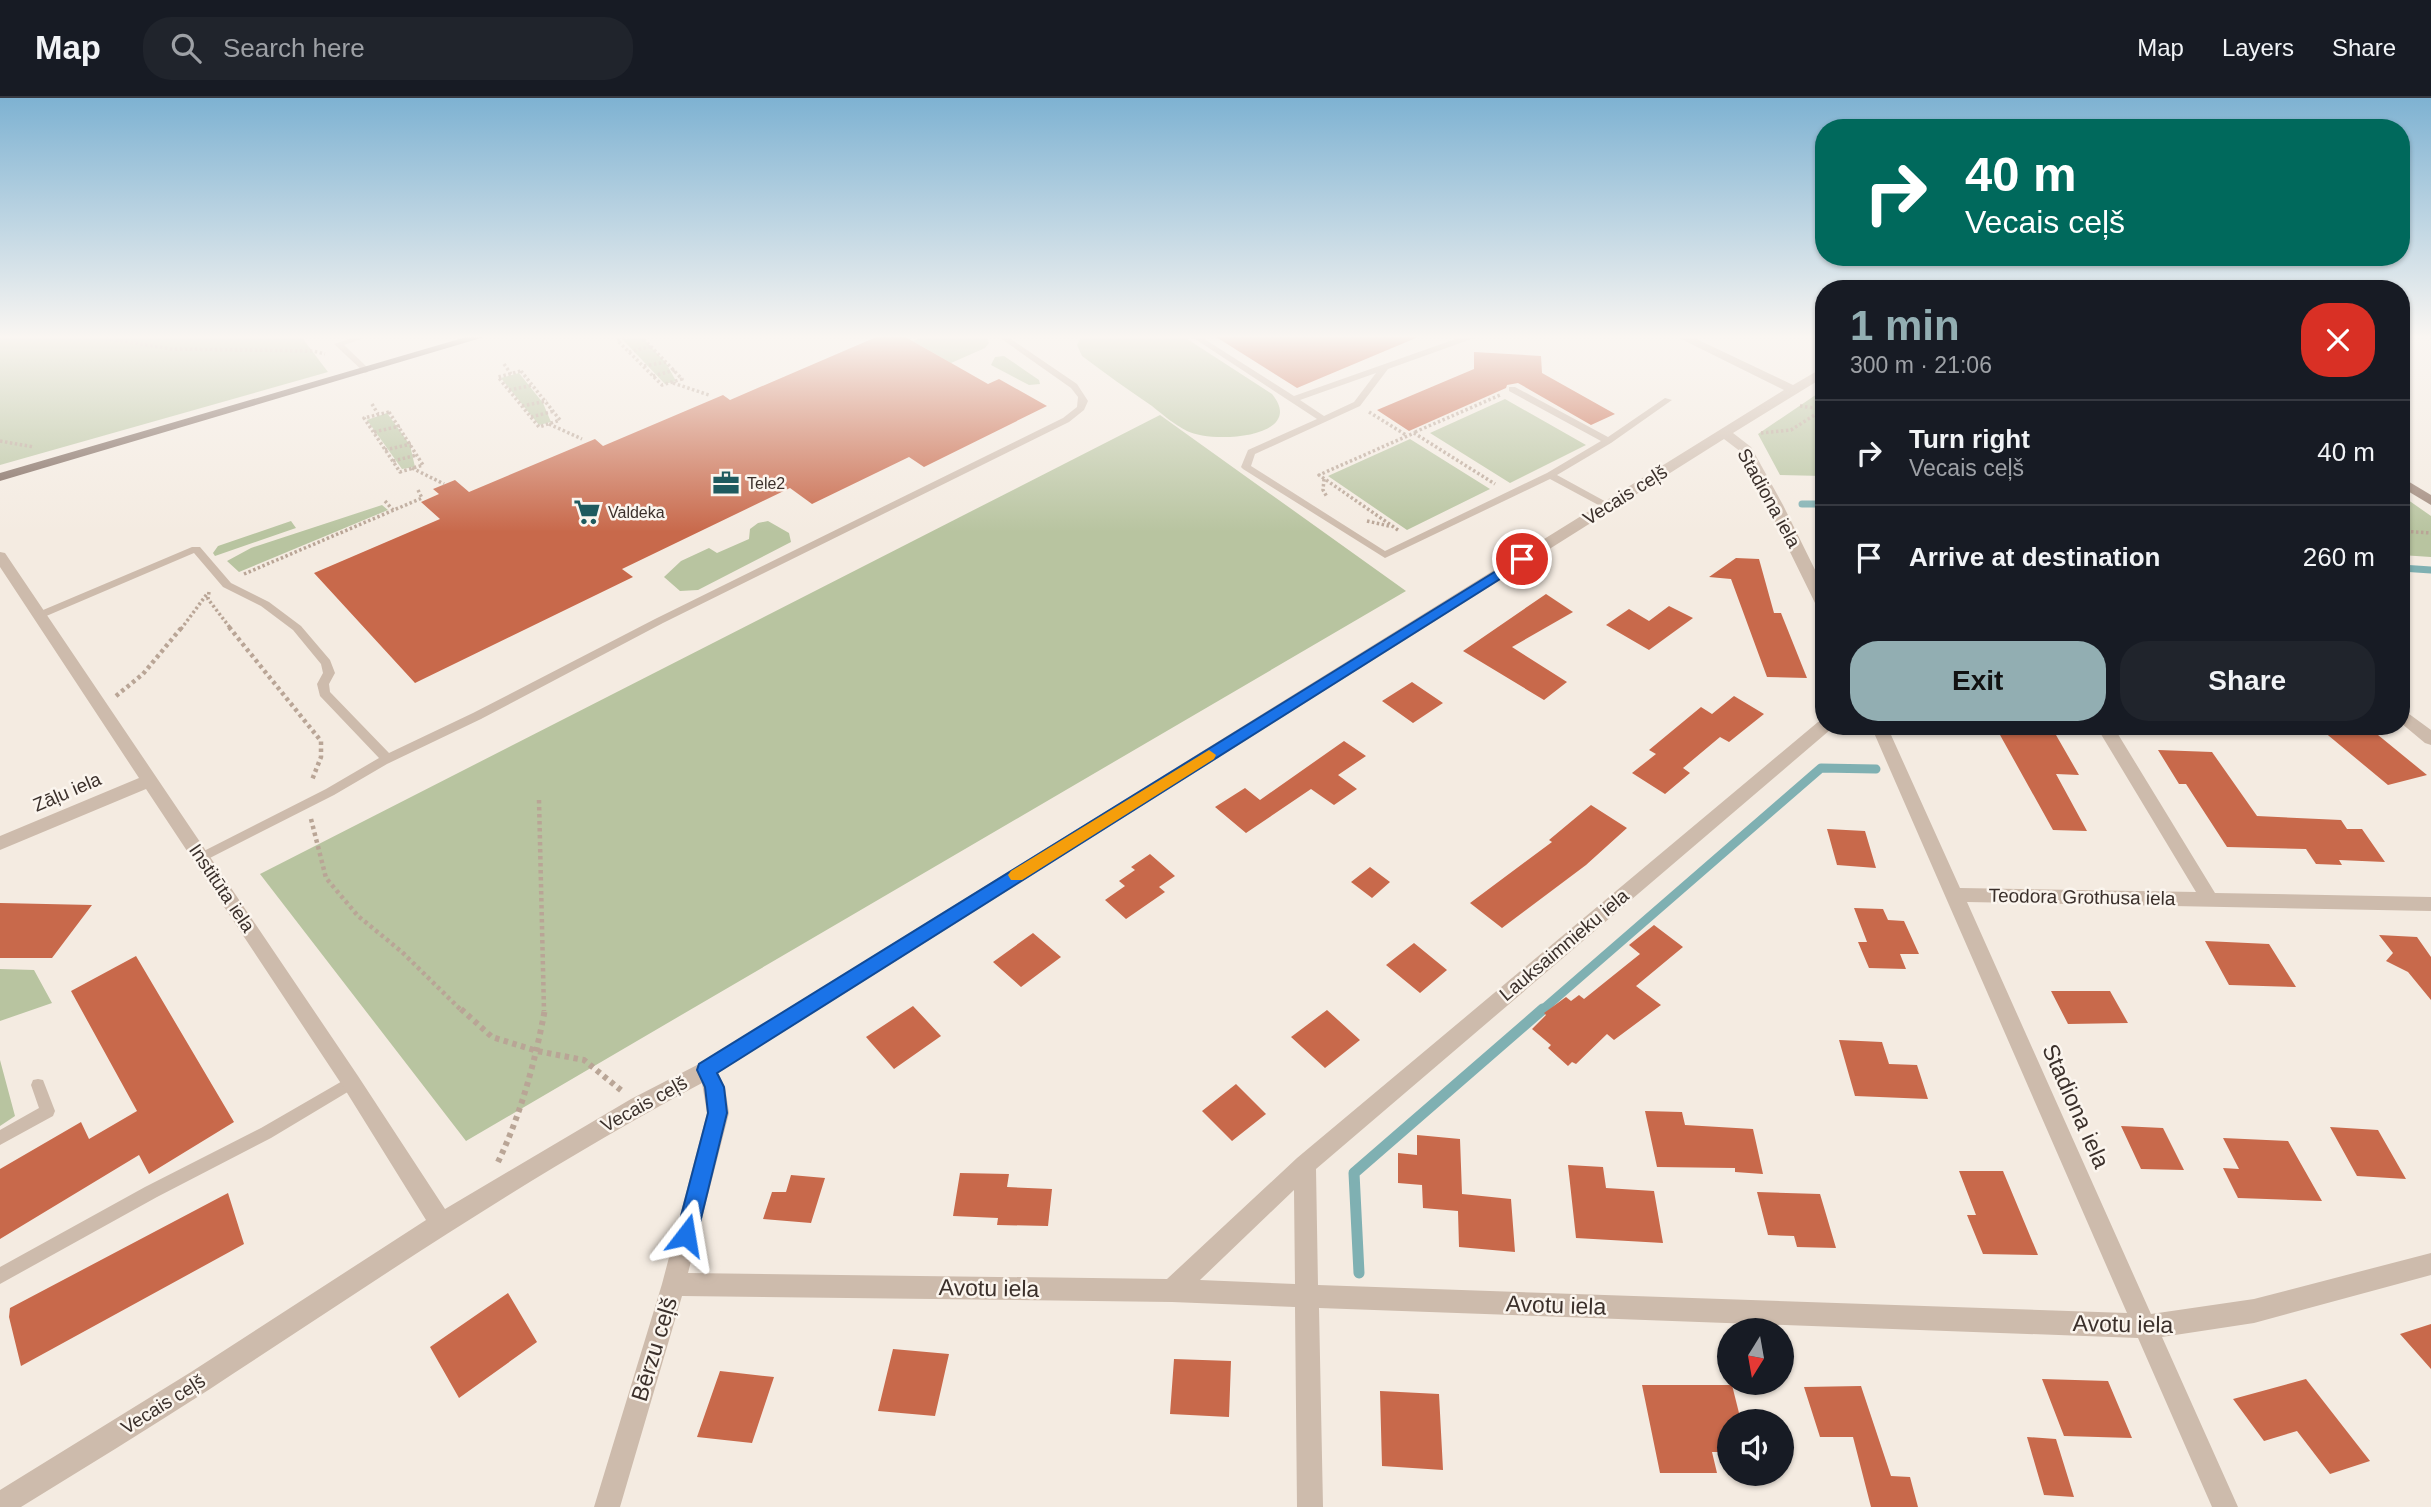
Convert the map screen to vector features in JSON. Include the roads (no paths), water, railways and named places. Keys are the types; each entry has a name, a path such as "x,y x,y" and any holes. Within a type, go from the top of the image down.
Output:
{"main road":[{"path":"0,477 260,401"},
{"path":"2410,487 2431,501"}],"street":[{"name":"Vecais ceļš","path":"0,1505 200,1381 441,1223 638,1106 706,1070 1776,401"},
{"name":"Stadiona iela","path":"1728,432 1746,450 1815,587"},
{"name":"Institūta iela","path":"0,556 351,1082 441,1223"},
{"path":"2410,721 2431,738"},
{"name":"Lauksaimnieku iela","path":"1172,1291 1305,1165 1815,734"},
{"name":"Stadiona iela","path":"1883,735 2225,1507"},
{"name":"Teodora Grothusa iela","path":"2109,735 2209,898"},
{"name":"Zāļu iela","path":"0,844 150,780"},
{"name":"Teodora Grothusa iela","path":"1954,895 2431,904"},
{"name":"Bērzu ceļš","path":"607,1507 674,1284 718,1113 715,1087 706,1070"},
{"path":"1305,1165 1310,1507"},
{"name":"Avotu iela","path":"674,1284 1172,1291 2145,1326 2185,1325 2253,1311 2431,1264"}],"lane":[{"path":"202,858 387,759 477,716 659,621 1066,420 1082,408 1085,401"},
{"path":"1298,401 1325,420"},
{"path":"1359,401 1325,420 1251,452 1246,467 1385,555 1550,475 1608,441 1667,401"},
{"path":"1534,401 1608,441"},
{"path":"1550,475 1607,506"},
{"path":"40,615 196,549 224,580 265,604 297,628 326,663 329,673 323,684 324,693 387,759"},
{"path":"0,1276 151,1192 266,1133 351,1082"},
{"path":"0,1138 48,1111 38,1085"}],"waterway":[{"path":"1802,504 1815,504"},
{"path":"2410,569 2431,570"},
{"path":"1541,1011 1821,768 1876,769"},
{"path":"1359,1273 1354,1173 1543,1009"}],"place":[{"name":"Tele2","path":"726,483"},
{"name":"Valdeka","path":"587,512"}]}
